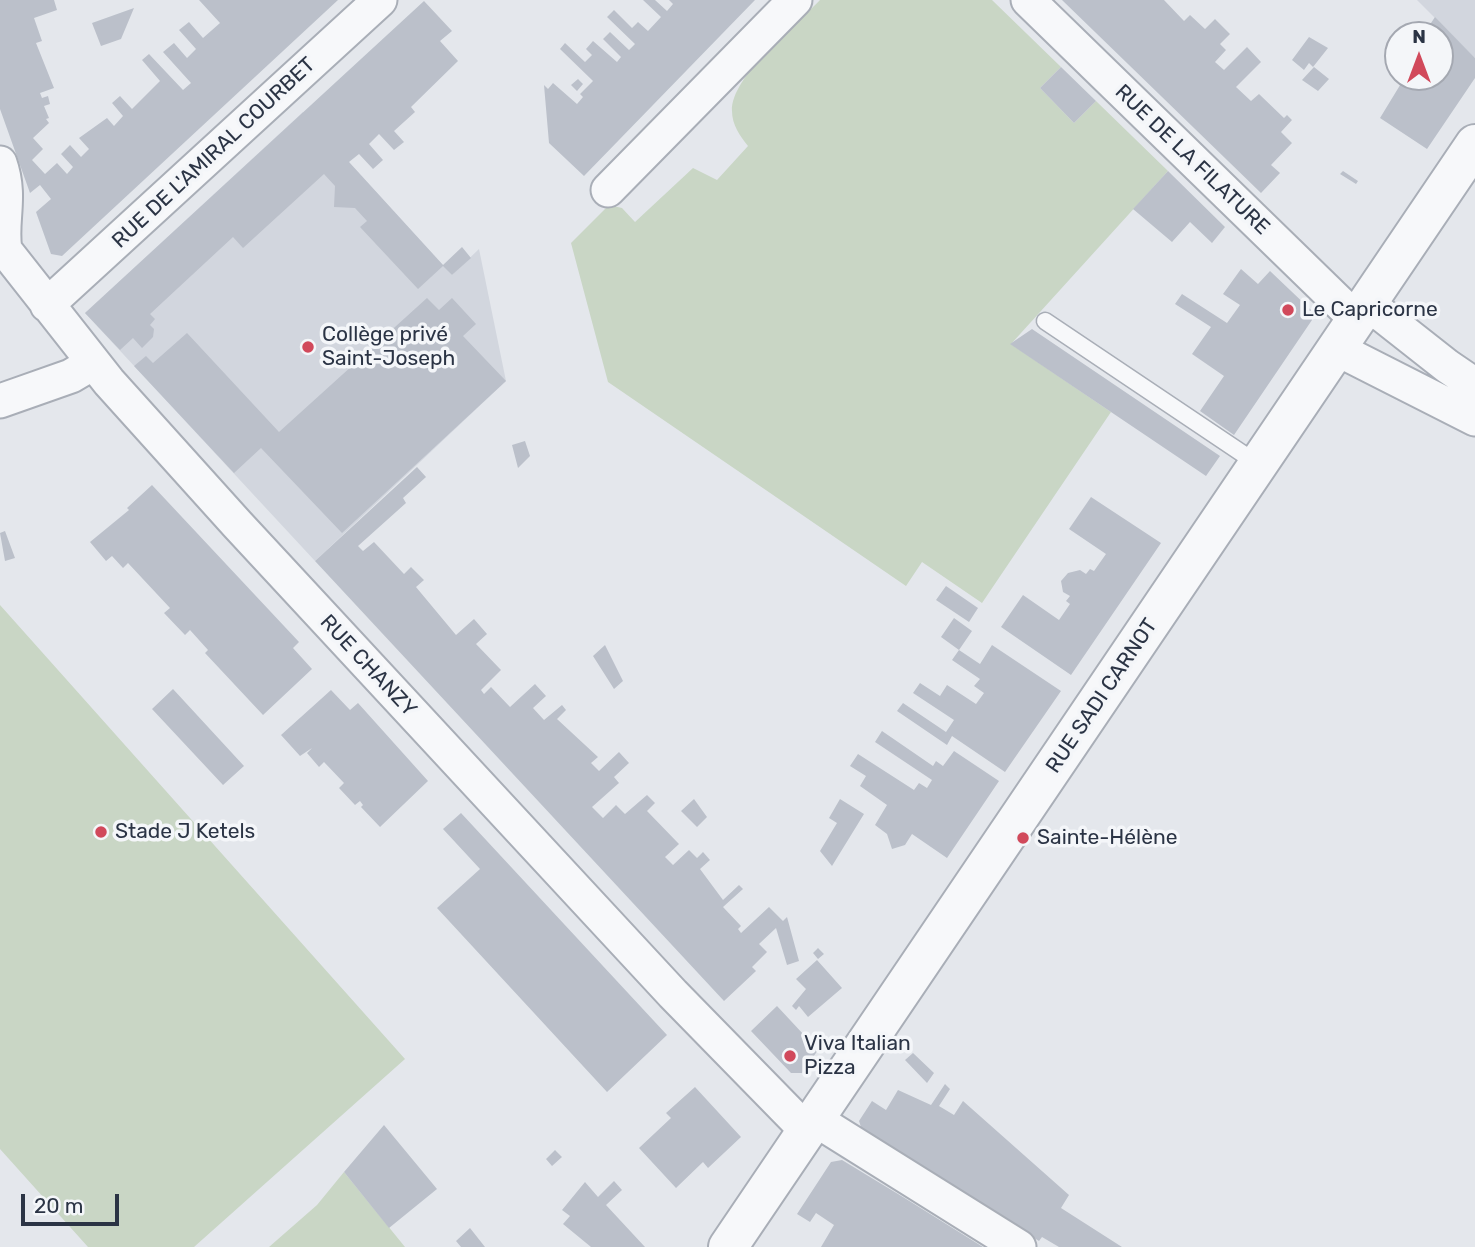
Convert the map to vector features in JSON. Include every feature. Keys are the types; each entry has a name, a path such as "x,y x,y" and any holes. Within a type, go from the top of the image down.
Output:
{"street":[{"name":"RUE DE L'AMIRAL COURBET","path":"47,305 380,0"},
{"path":"608,190 795,0"},
{"name":"RUE DE LA FILATURE","path":"1028,0 1353,323"},
{"name":"RUE SADI CARNOT","path":"728,1247 1475,144"},
{"name":"RUE CHANZY","path":"0,163 6,199 0,233 5,250 93,363 368,666 673,994 812,1126 1019,1247"},
{"path":"1353,323 1447,366 1475,384"},
{"path":"1353,323 1475,419"},
{"path":"0,401 71,376 93,363"}],"lane":[{"path":"1045,321 1258,464"}],"shaded area":[{"path":"1417,0 1475,0 1475,58 1454,37 1454,21 1438,21"},
{"name":"Collège privé Saint-Joseph","path":"303,112 452,275 479,249 506,381 315,561 85,313"}],"green space":[{"path":"820,0 992,0 1061,67 1040,88 1074,123 1096,101 1168,171 1011,344 1111,412 982,603 922,562 906,586 608,382 571,243 609,205 622,208 635,222 693,168 717,180 748,146 737,130 732,116 735,97 742,82 767,52"},
{"name":"Stade J Ketels","path":"0,605 405,1059 194,1247 88,1247 0,1149"},
{"path":"344,1172 405,1247 269,1247 317,1205"}],"building":[{"path":"0,0 54,0 57,10 34,18 42,41 36,43 54,88 40,93 42,98 48,96 50,104 44,106 49,123 33,138 43,149 32,160 45,174 57,163 67,174 73,167 61,154 70,145 81,157 89,149 79,138 107,118 114,126 123,116 112,103 120,96 132,109 160,81 142,60 149,54 183,90 191,83 163,52 174,43 187,58 196,49 179,30 189,22 203,38 220,23 199,0 338,0 62,256 51,254 36,212 51,199 40,185 30,193 0,109"},
{"path":"643,0 655,0 667,11 673,4 669,0 755,0 584,176 549,143 544,85 548,89 553,83 577,104 583,97 580,94 593,81 560,49 565,43 585,62 592,55 586,49 593,41 617,62 621,57 603,39 610,32 629,50 635,44 607,17 614,10 632,28 638,22 648,31 661,17"},
{"path":"1062,0 1164,0 1184,21 1190,15 1205,29 1215,19 1230,34 1220,44 1226,50 1215,62 1224,70 1247,47 1261,62 1236,87 1251,101 1259,94 1284,118 1287,115 1292,120 1281,132 1292,143 1271,165 1280,173 1261,193"},
{"path":"424,1 452,31 440,41 458,61 411,107 415,112 394,131 404,142 394,150 379,134 369,144 383,160 373,169 359,154 349,162 443,265 462,247 471,258 452,275 443,266 418,289 360,227 367,221 355,208 334,207 335,186 324,174 243,248 233,237 150,314 155,319 150,325 154,329 153,337 142,348 133,338 120,350 85,313"},
{"path":"134,8 121,39 101,46 92,23"},
{"path":"1454,36 1475,58 1475,78 1427,149 1380,118 1396,91 1454,91"},
{"path":"1309,37 1328,48 1313,67 1309,63 1304,70 1292,60"},
{"path":"1061,67 1096,101 1074,123 1040,88"},
{"path":"1314,67 1329,79 1318,91 1302,80"},
{"path":"578,79 583,84 577,91 571,85"},
{"path":"1168,171 1225,227 1212,243 1190,222 1172,242 1133,209"},
{"path":"1343,171 1358,181 1356,184 1340,174"},
{"path":"1241,269 1258,284 1270,271 1311,310 1312,320 1234,435 1200,411 1224,376 1192,354 1211,327 1175,304 1182,294 1227,323 1240,305 1223,294"},
{"path":"427,298 439,310 452,298 476,324 463,336 506,381 342,533 261,448 234,473 134,366 146,356 153,363 187,333 279,432"},
{"path":"1032,329 1220,456 1206,476 1010,344"},
{"path":"525,441 530,456 518,468 512,445"},
{"path":"417,467 426,477 403,498 406,503 358,546 363,551 374,542 404,574 411,567 424,580 416,587 456,635 474,619 487,634 476,644 501,670 481,690 484,694 491,687 510,707 535,684 546,696 533,708 544,720 562,705 566,710 557,719 598,757 591,763 599,771 619,752 629,763 614,777 619,783 592,807 603,818 616,805 625,814 647,795 655,803 647,811 679,844 665,857 673,865 689,850 697,858 703,852 710,860 700,869 723,900 739,885 743,889 723,907 741,926 738,929 741,933 769,907 783,921 787,917 799,961 787,965 776,928 759,944 767,952 752,967 756,971 724,1001 315,561"},
{"path":"152,485 299,642 293,648 312,669 263,715 205,653 208,650 190,630 185,635 164,613 170,608 128,563 123,568 112,556 106,561 90,542 129,510 127,508"},
{"path":"1091,497 1161,543 1071,675 1001,627 1023,595 1059,620 1070,604 1066,601 1070,596 1063,592 1061,581 1068,573 1080,570 1086,574 1090,569 1094,571 1106,554 1069,529"},
{"path":"5,531 15,558 5,561 0,533"},
{"path":"946,586 978,608 969,622 936,600"},
{"path":"954,618 972,631 959,650 941,637"},
{"path":"605,645 623,681 614,689 593,656"},
{"path":"992,645 1061,691 1005,772 952,736 947,745 897,711 903,703 946,732 954,720 913,693 920,683 940,696 947,685 976,704 984,693 974,686 980,679 952,660 959,650 980,664"},
{"path":"173,689 244,766 223,785 152,709"},
{"path":"331,690 350,710 358,703 428,781 380,827 361,807 363,805 360,801 355,805 339,788 344,783 324,762 319,767 307,753 312,748 300,756 281,735"},
{"path":"882,731 933,766 936,761 943,766 954,751 999,781 947,858 912,834 905,845 892,849 887,834 875,825 887,805 860,786 866,776 850,766 858,754 914,790 919,783 927,788 932,780 875,742"},
{"path":"694,799 707,817 697,827 681,811"},
{"path":"840,799 864,814 832,866 820,851 837,823 829,818"},
{"path":"461,813 667,1035 607,1092 437,908 480,869 443,829"},
{"path":"818,948 824,954 818,959 813,953"},
{"path":"817,960 842,988 808,1017 799,1006 796,1010 792,1006 806,989 796,979"},
{"path":"777,1006 818,1050 802,1073 791,1073 751,1031"},
{"path":"913,1053 934,1073 927,1083 905,1060"},
{"path":"945,1084 950,1089 939,1106 954,1115 963,1101 1069,1195 1061,1208 1122,1247 1059,1247 1042,1237 1039,1241 862,1130 859,1121 872,1101 886,1110 898,1090 931,1105"},
{"path":"695,1087 741,1137 708,1168 703,1162 676,1188 639,1148 671,1118 666,1113"},
{"path":"384,1125 437,1189 389,1228 344,1172"},
{"path":"555,1150 562,1157 552,1166 546,1159"},
{"path":"842,1160 983,1247 821,1247 834,1225 816,1213 810,1222 797,1214 831,1162"},
{"path":"614,1181 622,1190 606,1205 645,1247 591,1247 563,1224 570,1216 562,1210 585,1182 598,1197"},
{"path":"470,1228 485,1247 461,1247 456,1241"}],"place":[{"name":"Le Capricorne","path":"1288,310"},
{"name":"Collège privé Saint-Joseph","path":"308,347"},
{"name":"Stade J Ketels","path":"101,832"},
{"name":"Sainte-Hélène","path":"1023,838"},
{"name":"Viva Italian Pizza","path":"790,1056"}]}
